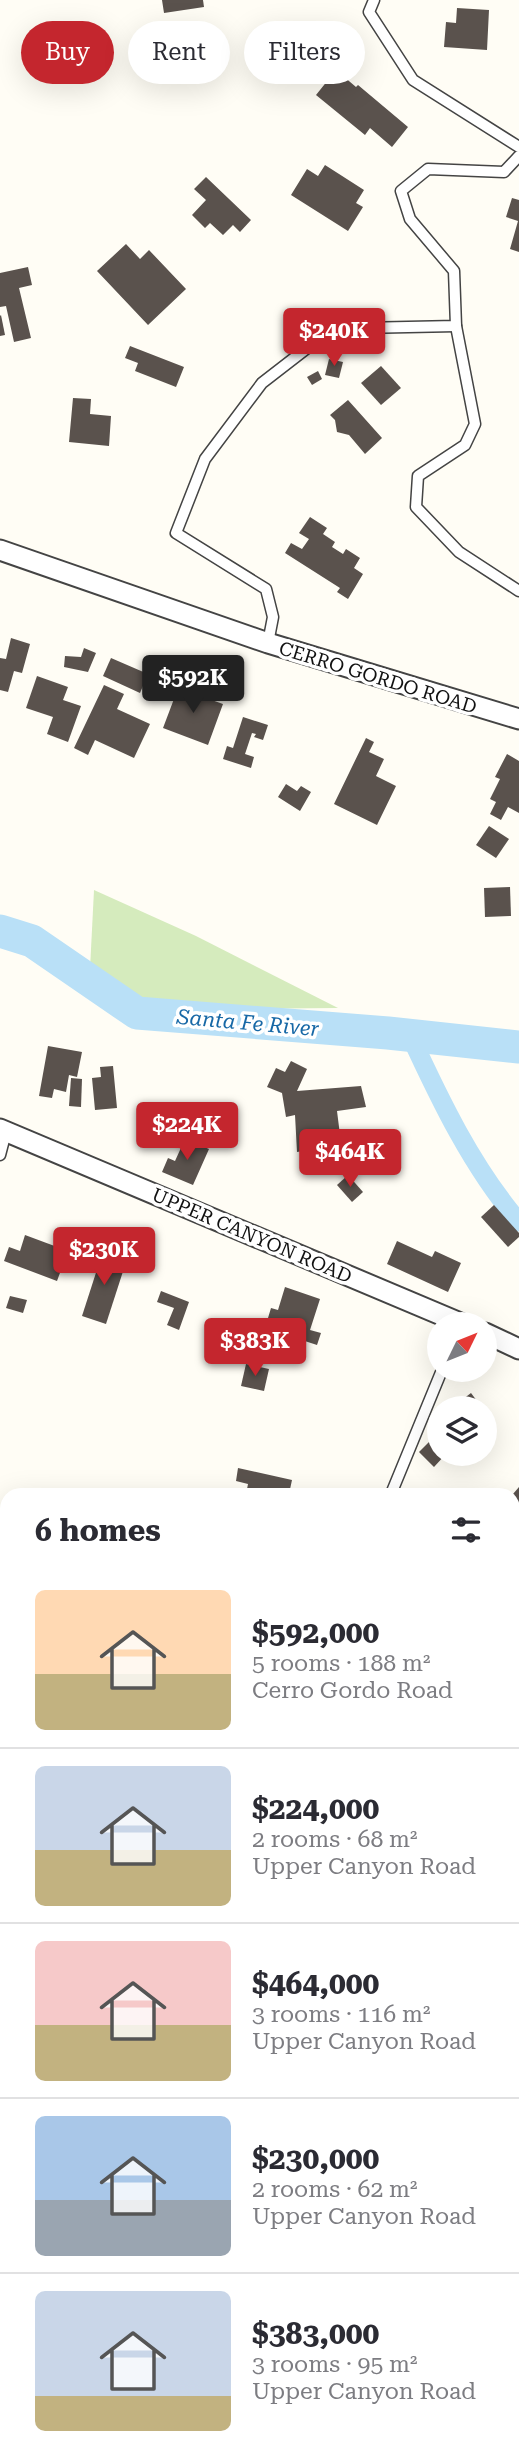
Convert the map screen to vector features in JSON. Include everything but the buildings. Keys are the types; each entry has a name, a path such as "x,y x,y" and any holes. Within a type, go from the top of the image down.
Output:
{"street":[{"name":"CERRO GORDO ROAD","path":"0,550 268,643 519,719"},
{"name":"UPPER CANYON ROAD","path":"3,1130 435,1312"},
{"path":"497,1339 519,1349"}],"lane":[{"path":"374,0 369,12 413,80 519,147"},
{"path":"519,156 504,172 428,169 401,191 410,219 454,271 456,326 475,424 465,445 418,476 416,507 459,552 519,591"},
{"path":"268,643 273,617 266,589 176,533 205,458 262,383 315,342 360,328 456,326"},
{"path":"0,1155 3,1130"},
{"path":"393,1488 437,1382"}],"green space":[{"path":"94,890 196,936 338,1008 222,1009 140,1002 90,969"}],"waterway":[{"name":"Santa Fe River","path":"0,931 32,941 137,1013 388,1033 519,1047"},
{"path":"410,1035 445,1108 472,1156 519,1222"}]}
